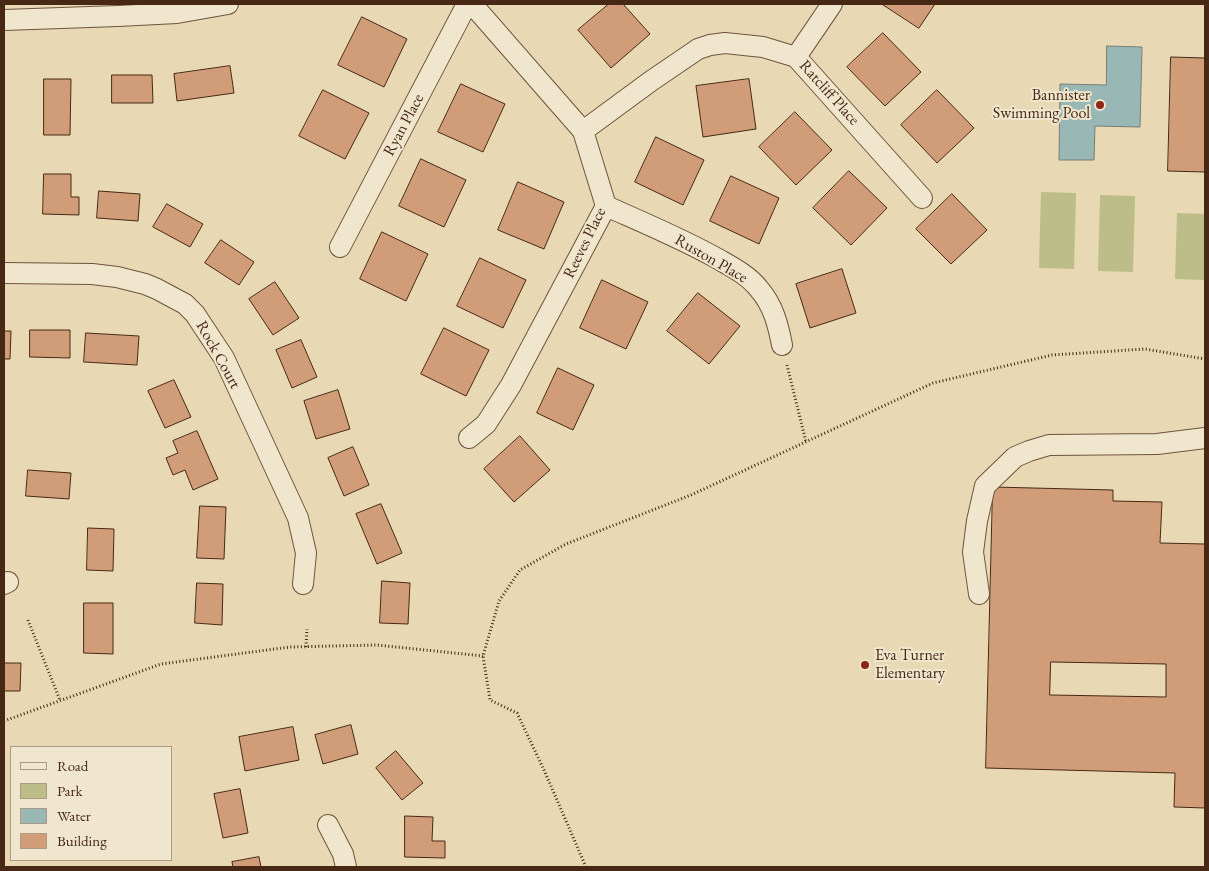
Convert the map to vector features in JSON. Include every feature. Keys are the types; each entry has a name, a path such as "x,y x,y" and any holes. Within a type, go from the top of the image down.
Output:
{"street":[{"path":"10,14 177,12 228,4"},
{"name":"Ryan Place","path":"340,247 467,4"},
{"name":"Reeves Place","path":"469,438 486,424 511,385 606,206 583,132 472,4"},
{"path":"796,57 832,4"},
{"name":"Ratcliff Place","path":"583,132 684,58 710,44 743,44 796,57 922,198"},
{"name":"Ruston Place","path":"606,206 700,248 750,279 766,298 773,312 782,345"},
{"name":"Rock Court","path":"4,273 92,274 117,277 158,289 185,304 195,314 224,358 298,518 306,553 304,584"},
{"path":"979,594 973,552 977,521 985,486 1015,457 1049,446 1157,444 1205,438"},
{"path":"328,825 343,854 346,867"}],"path":[{"path":"782,345 806,442"},
{"path":"586,867 517,713 490,700 483,656 499,601 520,570 566,544 691,495 934,383 1052,354 1145,350 1205,359"},
{"path":"28,620 60,700"},
{"path":"306,646 307,629"},
{"path":"4,721 161,664 306,646 377,645 483,656"}],"green space":[{"path":"1041,192 1076,193 1074,269 1039,268"},
{"path":"1100,195 1135,196 1133,272 1098,271"},
{"path":"1177,213 1205,214 1205,280 1175,279"}],"water":[{"name":"Bannister Swimming Pool","path":"1107,46 1142,47 1140,127 1095,126 1094,160 1059,160 1060,84 1106,85"}],"building":[{"path":"609,4 623,4 650,34 611,68 578,30"},
{"path":"882,4 935,4 919,28"},
{"path":"362,17 407,39 384,87 338,65"},
{"path":"883,33 921,72 885,106 847,67"},
{"path":"1171,57 1205,58 1205,172 1168,171"},
{"path":"230,66 234,93 177,101 174,74"},
{"path":"112,75 152,75 153,103 112,103"},
{"path":"44,79 71,79 70,135 44,135"},
{"path":"749,79 756,129 703,137 696,86"},
{"path":"461,84 505,104 483,152 438,132"},
{"path":"323,90 369,113 345,159 299,136"},
{"path":"937,90 974,128 937,163 901,125"},
{"path":"795,112 832,150 796,185 759,147"},
{"path":"656,137 704,160 683,205 635,182"},
{"path":"421,159 466,180 444,227 399,206"},
{"path":"849,171 887,208 851,245 813,208"},
{"path":"44,174 71,174 71,197 79,197 79,215 43,214"},
{"path":"731,176 779,198 759,244 710,221"},
{"path":"518,182 564,202 544,249 498,230"},
{"path":"99,191 140,194 138,221 97,218"},
{"path":"952,194 987,230 951,264 916,229"},
{"path":"167,204 203,224 190,247 153,227"},
{"path":"382,232 428,254 406,301 360,279"},
{"path":"221,240 254,262 239,285 205,263"},
{"path":"480,258 526,280 503,328 457,306"},
{"path":"842,269 856,313 810,328 796,284"},
{"path":"602,280 648,302 626,349 580,328"},
{"path":"275,282 299,318 273,335 249,299"},
{"path":"698,293 740,326 709,364 667,331"},
{"path":"444,328 489,350 466,396 421,374"},
{"path":"30,330 70,330 70,358 30,357"},
{"path":"4,331 11,331 10,359 4,359"},
{"path":"86,333 139,336 137,365 84,362"},
{"path":"301,340 317,377 292,388 276,350"},
{"path":"558,368 594,385 573,430 537,413"},
{"path":"174,380 191,417 165,428 148,391"},
{"path":"338,390 350,429 316,439 304,401"},
{"path":"197,431 218,479 193,490 185,470 173,475 166,458 178,453 173,441"},
{"path":"520,436 550,470 514,502 484,469"},
{"path":"353,447 369,485 344,496 328,458"},
{"path":"28,470 71,473 69,499 26,496"},
{"path":"993,487 1113,490 1113,501 1162,502 1160,543 1205,544 1205,808 1174,807 1175,773 986,768","holes":["1051,662 1166,664 1166,697 1050,695"]},
{"path":"381,504 402,553 377,564 356,514"},
{"path":"200,506 226,507 224,559 197,558"},
{"path":"88,528 114,529 113,571 87,570"},
{"path":"382,581 410,583 408,624 380,623"},
{"path":"197,583 223,584 222,625 195,623"},
{"path":"84,603 113,603 113,654 84,653"},
{"path":"4,663 21,663 20,691 4,691"},
{"path":"351,725 358,754 323,764 315,735"},
{"path":"293,727 299,760 245,771 239,737"},
{"path":"396,751 423,783 402,800 376,768"},
{"path":"240,789 248,833 223,838 214,794"},
{"path":"405,816 433,817 432,841 445,841 445,858 405,857"},
{"path":"259,857 261,867 233,867 232,862"}],"place":[{"name":"Bannister Swimming Pool","path":"1100,105"},
{"name":"Eva Turner Elementary","path":"865,665"}]}
